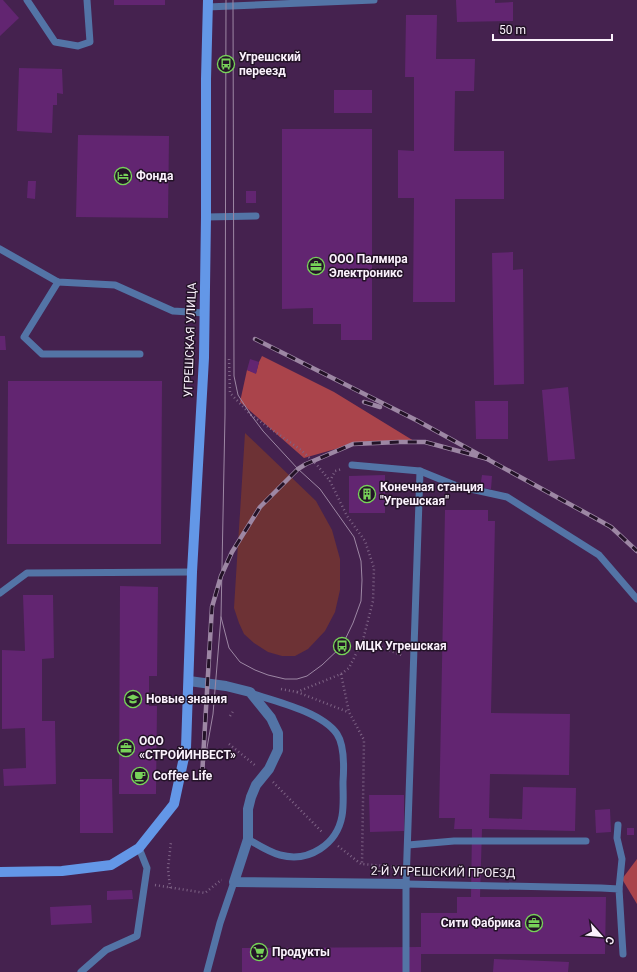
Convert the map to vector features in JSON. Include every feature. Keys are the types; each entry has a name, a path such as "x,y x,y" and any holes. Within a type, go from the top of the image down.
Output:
{"street":[{"name":"УГРЕШСКАЯ УЛИЦА","path":"140,848 174,804 186,748 192,572 204,358 208,3"},
{"path":"189,681 226,686 250,692 271,718 278,733 278,750 269,769 256,784 251,797 248,809 248,838 234,882"},
{"path":"0,872 62,871 111,865 140,848"},
{"name":"2-Й УГРЕШСКИЙ ПРОЕЗД","path":"234,882 406,884"}],"lane":[{"path":"27,0 55,42 78,46 90,42 87,0"},
{"path":"208,3 374,0"},
{"path":"206,217 256,216"},
{"path":"0,249 58,282 115,285 173,311 205,313"},
{"path":"58,282 24,337 42,354 140,354"},
{"path":"352,465 420,471 457,486 508,497 599,555 637,599"},
{"path":"406,972 406,884 420,471"},
{"path":"0,593 27,573 192,572"},
{"path":"248,838 264,849 281,855 297,857 312,854 327,844 337,831 342,816 344,769 342,747 338,734 330,726 316,716 250,692"},
{"path":"618,825 617,838 622,859 619,889 623,954"},
{"path":"408,845 454,841 586,841"},
{"path":"80,972 106,950 138,936 147,868 140,848"},
{"path":"207,972 220,923 234,882"},
{"name":"2-Й УГРЕШСКИЙ ПРОЕЗД","path":"406,884 619,889"}],"path":[{"path":"229,359 230,393 251,415 300,450 317,465 330,482 347,516 365,541 374,568 373,601 364,640 349,668 341,674 296,692"},
{"path":"330,482 335,471 352,465"},
{"path":"364,640 414,660"},
{"path":"341,674 349,712 364,740 362,864"},
{"path":"277,688 296,692 349,712"},
{"path":"230,716 234,710"},
{"path":"229,744 265,774 330,840 362,864 407,868"},
{"path":"170,888 168,868 171,842"},
{"path":"145,884 205,893 221,880"}],"shaded area":[{"path":"262,356 334,392 414,441 353,444 304,458 240,402 247,370 256,373"},
{"path":"245,433 316,501 332,530 340,559 340,590 335,612 325,631 308,649 295,656 282,656 268,652 254,643 244,634 234,608"},
{"path":"637,859 637,904 622,879"}],"building":[{"path":"0,0 3,0 19,18 0,36"},
{"path":"114,0 165,0 165,5 114,5"},
{"path":"456,0 495,0 495,3 513,2 513,21 457,22"},
{"path":"406,15 437,15 436,59 475,59 474,91 455,91 454,151 504,151 504,199 455,199 455,302 413,302 414,198 398,198 398,150 414,151 414,77 405,77"},
{"path":"19,68 62,69 63,94 57,93 57,105 53,105 52,133 17,131"},
{"path":"334,90 372,90 372,113 334,113"},
{"path":"282,129 372,129 372,340 341,340 341,324 313,324 313,308 282,309"},
{"name":"Фонда","path":"78,135 169,136 168,218 76,217"},
{"path":"28,181 36,181 35,199 27,198"},
{"path":"246,191 256,191 256,203 246,203"},
{"path":"513,252 513,270 523,269 524,384 494,385 492,253"},
{"path":"0,336 5,336 6,350 0,350"},
{"path":"250,359 259,362 256,374 247,370"},
{"path":"8,381 162,381 161,544 7,544"},
{"path":"568,387 575,459 548,461 542,390"},
{"path":"475,401 508,401 508,439 476,439"},
{"name":"Конечная станция \"Угрешская\"","path":"385,475 385,513 349,513 349,476"},
{"path":"482,475 492,476 491,489 480,488"},
{"path":"445,510 488,510 488,521 495,521 491,713 570,714 569,775 490,774 489,818 522,819 523,787 576,788 575,831 482,829 480,897 606,897 605,954 421,954 421,972 242,972 242,948 421,947 421,913 457,913 457,897 471,897 472,829 454,829 455,818 439,818"},
{"path":"120,586 158,587 157,676 149,676 149,706 157,706 156,794 119,794"},
{"path":"23,595 53,595 54,658 42,659 42,721 55,721 56,784 4,786 3,769 26,768 25,728 2,729 2,650 25,651"},
{"path":"80,779 112,779 113,833 80,833"},
{"path":"369,795 404,795 404,831 370,832"},
{"path":"610,809 611,832 596,833 595,810"},
{"path":"627,828 634,828 634,835 627,835"},
{"path":"132,890 133,899 107,900 107,891"},
{"path":"91,905 92,923 51,925 50,907"},
{"path":"494,959 569,962 568,972 493,972"}],"tram line":[{"path":"202,776 213,714 221,617 225,415 226,0"},
{"path":"221,617 229,648 240,662 268,675 285,679 297,679 307,676 322,665 342,646 361,601 362,580 361,561 354,537 320,489 298,469 263,431 238,395 234,376 233,0"}],"railway":[{"path":"255,339 416,420 595,518 611,527 637,551"},
{"path":"364,402 380,407"},
{"path":"202,776 212,607 221,576 232,552 260,507 298,469 306,464 353,444 425,442 488,459"}],"place":[{"name":"Угрешский переезд","path":"226,64"},
{"name":"Фонда","path":"123,176"},
{"name":"ООО Палмира Электроникс","path":"316,266"},
{"name":"Конечная станция \"Угрешская\"","path":"367,494"},
{"name":"МЦК Угрешская","path":"342,646"},
{"name":"Новые знания","path":"133,699"},
{"name":"ООО «СТРОЙИНВЕСТ»","path":"126,748"},
{"name":"Coffee Life","path":"140,776"},
{"name":"Сити Фабрика","path":"534,923"},
{"name":"Продукты","path":"259,952"}]}
